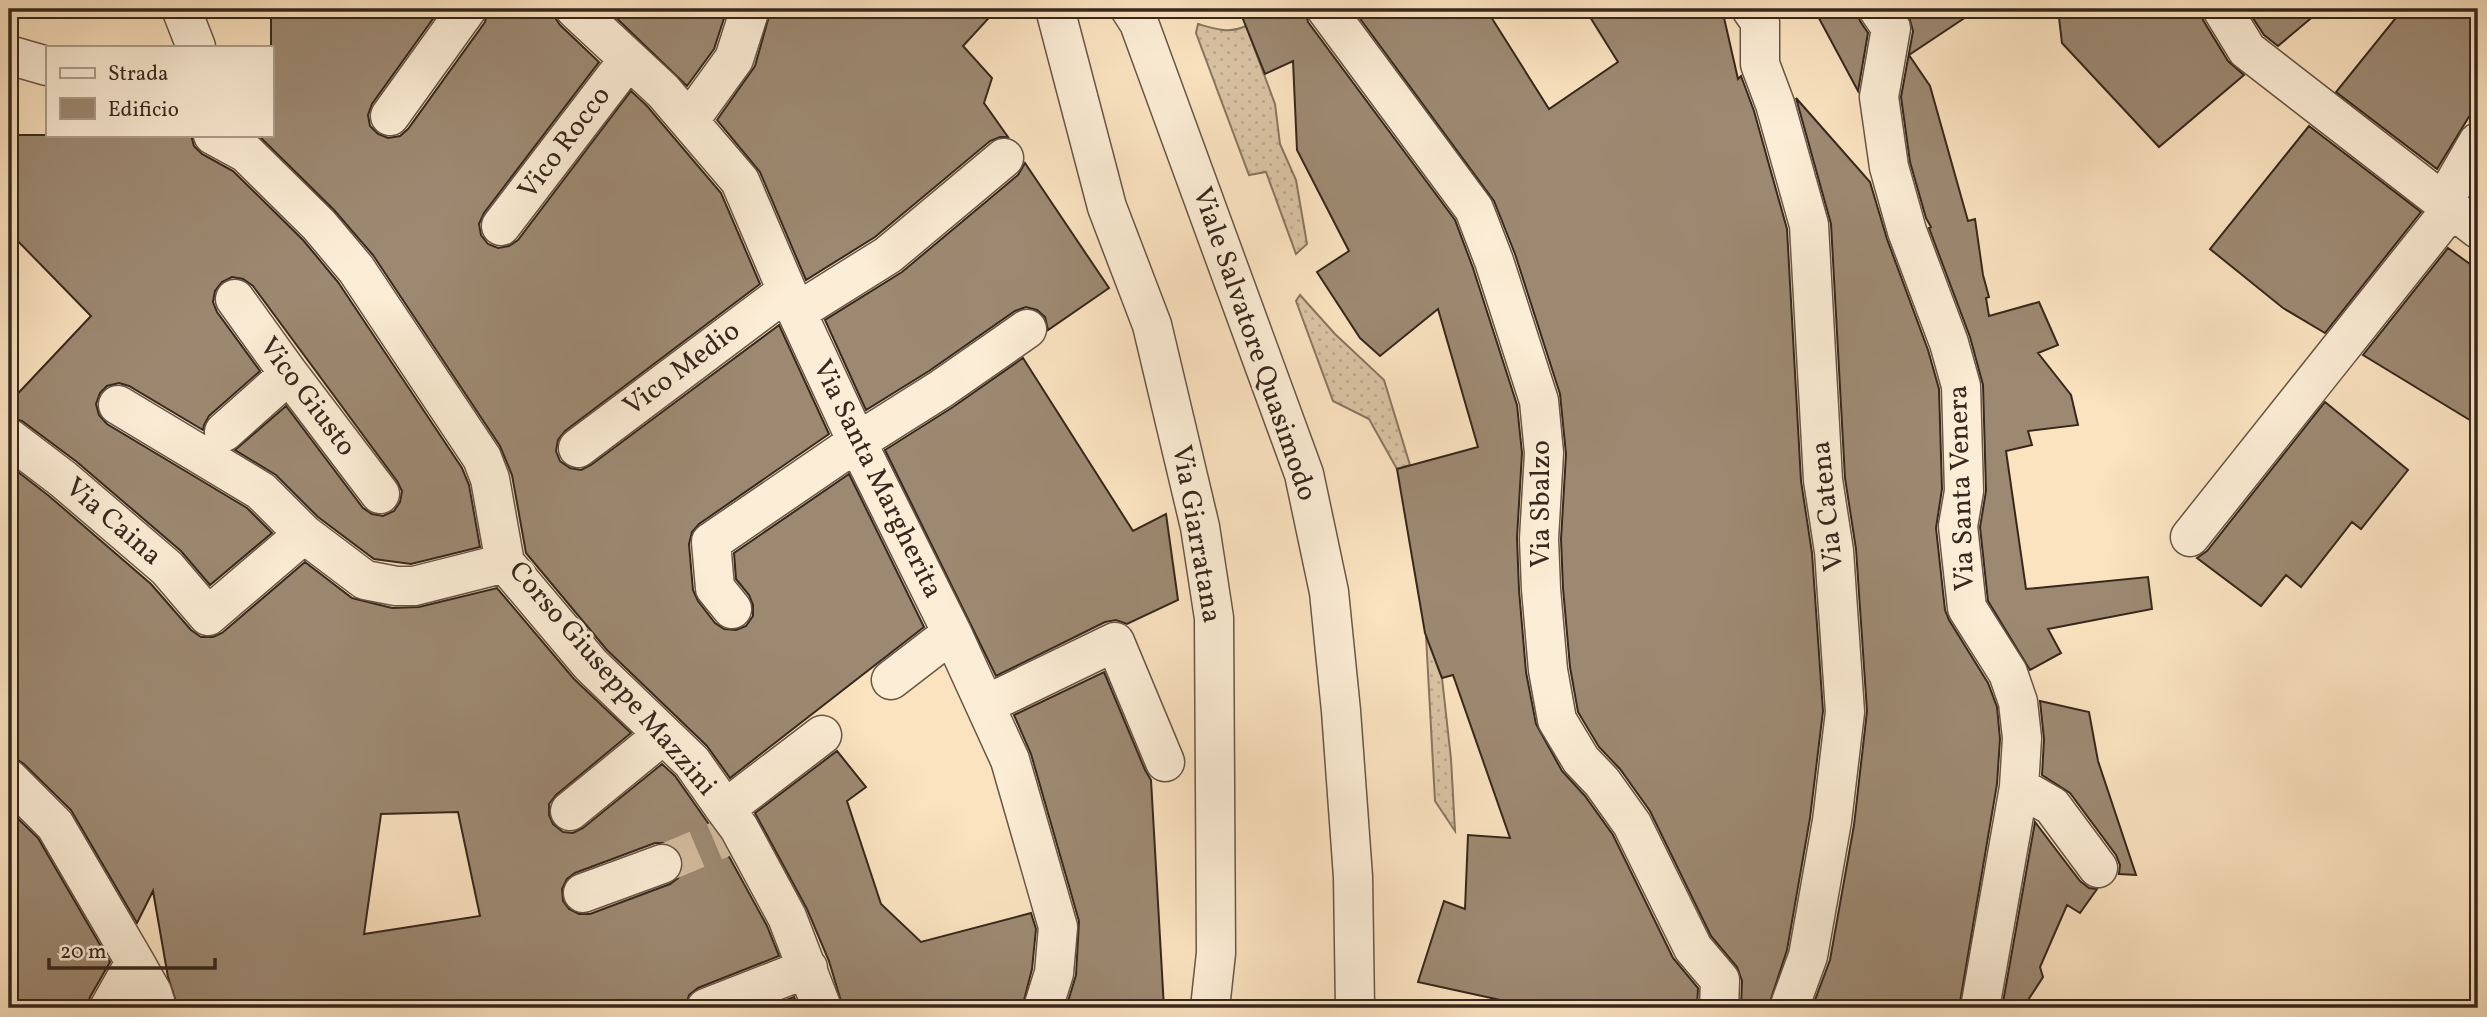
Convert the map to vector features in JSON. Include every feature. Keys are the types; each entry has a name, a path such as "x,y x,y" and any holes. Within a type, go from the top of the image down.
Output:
{"street":[{"path":"390,116 467,9"},
{"name":"Via Santa Margherita","path":"575,9 663,91 740,181 857,442 952,633 1010,760 1058,928 1054,974 1043,1008"},
{"path":"689,121 734,59 750,9"},
{"name":"Via Giarratana","path":"1055,9 1107,207 1152,325 1200,527 1214,618 1216,953 1210,1008"},
{"name":"Via Sbalzo","path":"1326,9 1474,209 1494,261 1539,401 1544,453 1539,539 1541,589 1548,670 1557,720 1581,760 1602,782 1632,824 1693,948 1720,980 1719,1008"},
{"name":"Via Catena","path":"1751,9 1760,22 1760,64 1775,104 1809,225 1823,480 1834,551 1845,712 1832,821 1808,956 1790,1008"},
{"name":"Via Santa Venera","path":"1878,9 1891,28 1879,97 1889,167 1907,231 1949,343 1961,386 1964,491 1958,526 1967,608 2008,673 2018,702 2022,738 2019,787 1980,1008"},
{"path":"2222,9 2247,50 2458,213"},
{"path":"182,11 196,46"},
{"name":"Viale Salvatore Quasimodo","path":"1135,16 1304,474 1329,592 1341,711 1353,877 1354,1008"},
{"path":"9,55 46,66"},
{"name":"Vico Rocco","path":"501,226 628,60"},
{"name":"Corso Giuseppe Mazzini","path":"215,136 246,153 318,225 356,268 482,458 490,480 505,563 591,665 692,762 787,916 822,1008"},
{"path":"2190,537 2458,213 2478,142"},
{"name":"Vico Medio","path":"578,447 792,302 888,255 1004,158"},
{"name":"Vico Giusto","path":"235,299 380,494"},
{"path":"732,609 715,588 712,542 1027,329"},
{"path":"224,432 289,374"},
{"path":"118,405 261,491 304,534 365,580 396,586 414,586 505,563"},
{"name":"Via Caina","path":"9,438 63,479 167,568 208,616 304,534"},
{"path":"891,680 952,633"},
{"path":"985,705 1115,642 1165,762"},
{"path":"731,824 821,734"},
{"path":"570,811 663,735"},
{"path":"9,779 55,825 152,992 157,1008"},
{"path":"2019,787 2052,806 2098,869"},
{"path":"583,893 662,864"},
{"path":"109,1008 135,962"},
{"path":"706,1008 808,968"}],"shaded area":[{"path":"1198,24 1228,30 1246,26 1275,104 1280,144 1296,180 1307,244 1296,254 1266,172 1249,175 1196,33"},
{"path":"1300,295 1335,334 1384,380 1410,465 1397,469 1369,419 1333,401 1296,301"},
{"path":"1426,636 1442,678 1451,759 1455,831 1435,801"}],"building":[{"path":"271,9 440,9 372,104 368,115 370,126 378,134 388,138 400,136 408,129 485,22 488,9 554,9 554,16 560,25 599,62 484,213 479,224 481,235 488,244 498,248 509,246 518,240 631,91 721,193 760,284 565,431 558,440 556,451 560,461 570,468 581,470 591,465 779,325 829,434 699,524 692,532 689,544 693,590 698,601 715,623 724,629 736,630 746,626 753,616 753,605 749,595 736,579 734,553 849,474 924,627 730,778 707,746 607,650 526,553 512,475 500,446 373,255 334,210 259,136 273,136"},
{"path":"607,9 727,9 714,49 687,86"},
{"path":"771,9 997,9 963,46 992,78 984,103 1008,137 990,141 875,237 806,280 760,172 717,120 755,66"},
{"path":"1239,9 1305,9 1308,22 1455,220 1517,405 1522,453 1517,538 1519,590 1526,672 1536,724 1562,771 1585,796 1613,835 1673,958 1698,988 1697,1008 1504,1008 1505,1001 1418,982 1444,901 1465,909 1468,835 1510,838 1453,675 1442,678 1425,633 1397,469 1478,447 1438,309 1380,356 1360,338 1317,272 1349,251 1297,150 1293,61 1265,74"},
{"path":"1353,9 1486,9 1549,109 1618,62 1585,9 1722,9 1738,79 1741,76 1754,111 1787,229 1801,481 1812,553 1823,711 1810,818 1787,950 1768,1008 1741,1008 1742,981 1737,967 1711,936 1650,811 1620,769 1599,747 1578,712 1570,667 1563,588 1561,539 1566,454 1560,394 1515,254 1494,201"},
{"path":"1814,9 1856,9 1868,33 1858,91"},
{"path":"1904,9 1978,9 1909,55 1930,86 1968,221 1975,219 1989,297 1986,298 1989,316 2039,302 2058,345 2038,353 2071,395 2078,425 2028,431 2032,445 2006,451 2026,589 2148,577 2152,609 2048,629 2061,653 2030,670 1988,601 1980,527 1986,491 1983,385 1970,337 1929,228 1931,227 1910,162 1901,97 1913,31"},
{"path":"2058,9 2200,9 2203,20 2228,61 2244,75 2159,147 2062,43"},
{"path":"2247,9 2322,9 2278,46 2264,35"},
{"path":"2403,9 2478,9 2478,102 2437,169 2336,92"},
{"path":"1796,98 1870,182 1887,239 1928,350 1939,389 1942,489 1936,528 1945,610 1988,683 1997,707 2000,739 1997,784 1959,1008 1812,1008 1830,960 1854,825 1867,711 1856,549 1845,478 1831,224"},
{"path":"2309,126 2421,212 2325,333 2283,308 2210,249"},
{"path":"9,135 191,136 194,146 202,154 233,171 303,240 338,282 462,468 469,485 480,547 411,564 374,559 318,517 276,475 235,450 286,406 363,508 372,514 383,516 394,511 400,502 402,491 397,481 253,286 243,279 232,277 222,282 215,291 213,302 217,312 260,371 209,416 203,430 129,386 119,383 107,386 100,393 96,404 99,415 107,424 247,508 272,533 210,585 181,551 77,462 22,421 9,417 9,403 91,316 9,232"},
{"path":"1025,163 1109,288 1048,330 1045,317 1037,310 1026,307 1015,311 929,371 866,410 825,320 902,272 1018,175"},
{"path":"2448,248 2478,270 2478,425 2363,355"},
{"path":"1023,358 1133,531 1166,514 1178,600 1127,624 1116,620 1105,622 996,676 885,450"},
{"path":"2325,402 2408,470 2361,529 2352,522 2301,587 2286,575 2261,606 2197,558 2207,551"},
{"path":"9,465 151,584 191,630 201,637 213,637 222,633 305,562 352,598 392,608 419,607 497,588 574,679 631,733 556,795 549,804 549,815 553,824 563,832 573,833 583,828 662,764 675,776 720,840 767,926 779,956 698,988 689,995 685,1008 178,1008 168,977 153,891 137,923 71,810 24,764 15,758 9,758","holes":["458,812 480,916 364,934 381,814","655,843 666,843 675,847 683,857 683,868 678,878 670,884 590,914 579,914 569,909 563,901 562,889 567,879 575,873"]},
{"path":"1104,672 1151,780 1164,1008 1066,1008 1076,975 1079,921 1031,754 1014,715"},
{"path":"2040,701 2089,712 2098,761 2136,875 2119,874 2120,865 2116,855 2070,793 2042,775 2044,739"},
{"path":"837,751 866,787 847,801 881,904 921,942 1031,913 1036,929 1032,969 1022,1008 843,1008 829,961 807,909 755,813"},
{"path":"9,810 38,838 110,962 90,997 87,1008 9,1008"},
{"path":"2035,822 2080,881 2089,888 2097,889 2080,913 2067,905 2040,967 2043,977 2023,1008 2002,1008"},
{"path":"794,997 799,1008 765,1008"}],"tunnel":[{"path":"662,864 728,836"}]}
